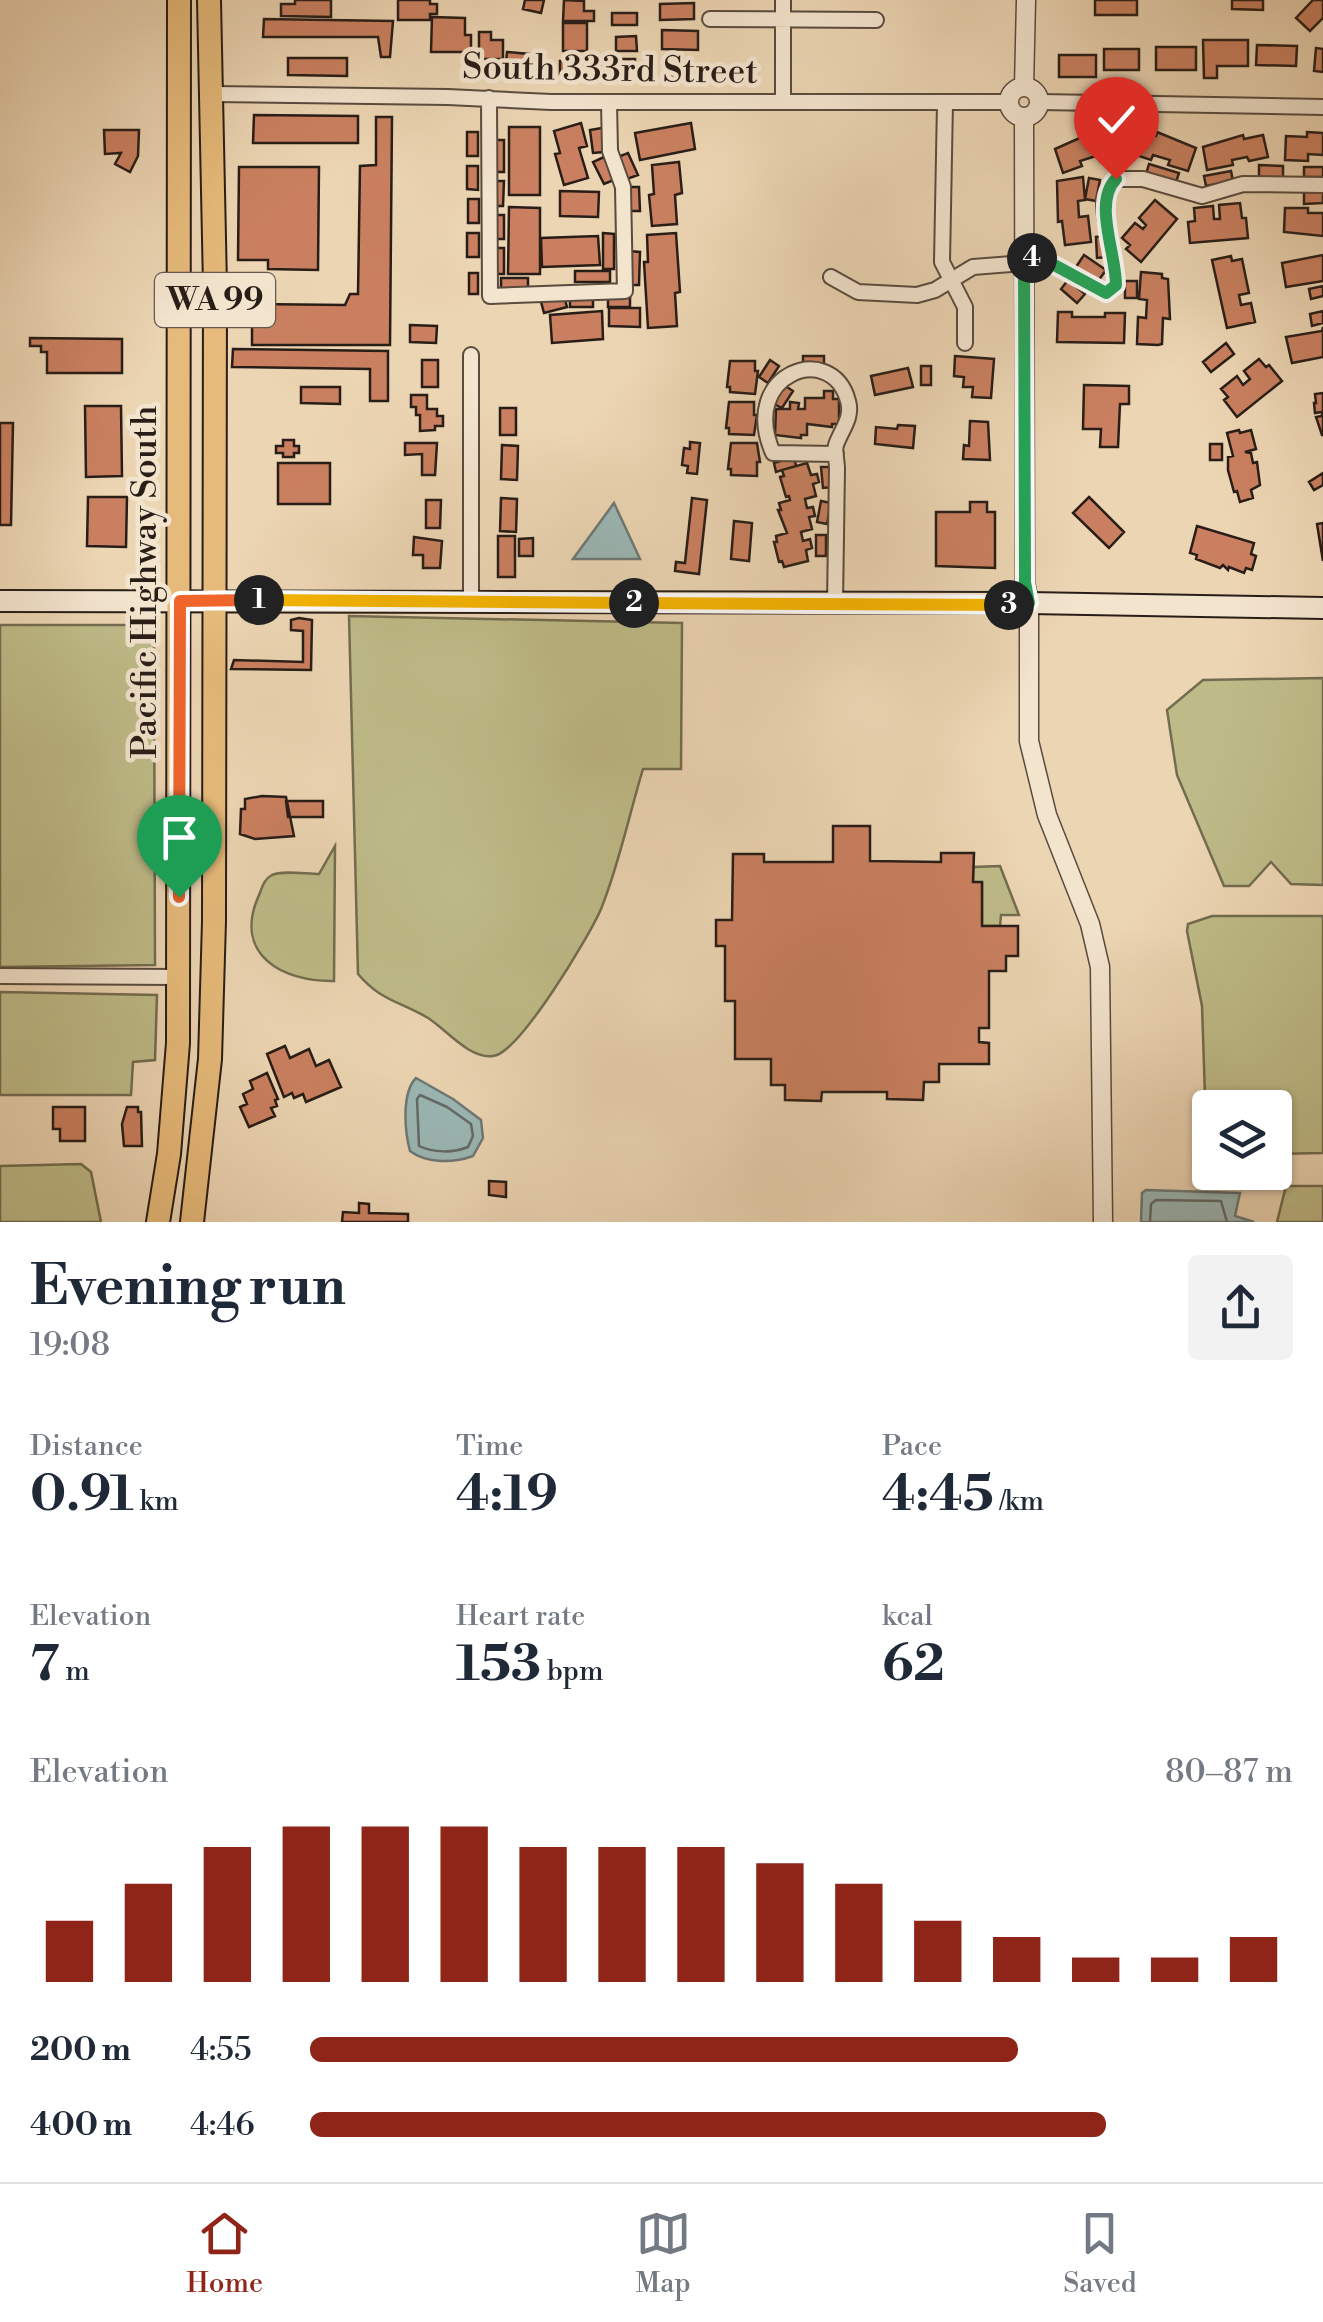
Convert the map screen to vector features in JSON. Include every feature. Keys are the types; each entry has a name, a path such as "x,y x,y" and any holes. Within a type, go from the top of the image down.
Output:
{"main road":[{"name":"Pacific Highway South","path":"158,1222 175,1105 178,977 179,0"},
{"path":"191,0 194,80 200,90 210,94"},
{"name":"Pacific Highway South","path":"192,1222 212,1030 215,286 209,0"},
{"path":"0,602 1029,603 1323,608"},
{"path":"179,897 193,964 192,1022 196,1030 212,1030"}],"street":[{"path":"782,102 783,0"},
{"path":"1024,87 1026,0"},
{"path":"710,19 876,20"},
{"path":"1024,87 1034,91 1040,102 1034,114 1024,118 1014,114 1009,102 1014,91 1024,87"},
{"name":"South 333rd Street","path":"210,94 610,103 1009,102"},
{"path":"489,98 490,296 624,291 623,188 610,150 610,103"},
{"path":"945,102 942,256 965,307 965,344"},
{"path":"1040,102 1323,107"},
{"path":"1024,118 1028,710 1034,767 1060,850 1090,924 1100,967 1102,1222"},
{"path":"831,277 858,292 926,293 973,267 1045,260 1106,293 1116,285 1116,268 1104,201 1116,179 1143,179 1202,196 1243,184 1323,184"},
{"path":"471,355 472,602"},
{"path":"834,604 836,454 835,447 846,428 849,403 834,376 825,372 794,371 779,380 767,400 764,421 773,452 836,454"},
{"path":"0,976 178,977"}],"shaded area":[{"path":"349,616 682,623 681,769 643,769 613,875 594,923 536,1015 505,1050 493,1056 475,1053 428,1018 375,990 358,974"},
{"path":"0,625 135,625 149,634 154,647 155,965 0,967"},
{"path":"1323,678 1323,885 1291,884 1271,862 1249,886 1224,886 1177,775 1167,710 1203,680"},
{"path":"335,846 334,981 315,980 281,970 267,961 252,934 252,916 269,877 282,873 319,874"},
{"path":"1000,866 1019,915 1001,915 1000,926 982,926 982,883 973,882 973,867"},
{"path":"1212,916 1323,916 1323,1153 1292,1154 1292,1090 1205,1090 1202,1006 1188,924"},
{"path":"0,992 157,995 155,1060 133,1062 131,1095 0,1095"},
{"path":"81,1164 91,1172 101,1222 0,1222 0,1166"},
{"path":"1292,1186 1323,1186 1323,1222 1277,1222 1285,1190 1292,1190"}],"water":[{"path":"614,503 640,559 573,559"},
{"path":"416,1078 481,1120 483,1138 473,1156 441,1161 410,1151 406,1103"},
{"path":"1142,1193 1240,1193 1235,1216 1254,1222 1141,1222"}],"building":[{"path":"295,0 331,0 331,17 281,16 281,4 295,4"},
{"path":"398,0 430,0 430,4 437,4 437,14 430,14 430,20 398,20"},
{"path":"525,0 544,0 541,13 523,9"},
{"path":"564,0 584,1 584,11 594,11 594,21 563,21"},
{"path":"1095,0 1137,0 1137,15 1095,15"},
{"path":"1232,0 1263,0 1263,10 1232,9"},
{"path":"1313,0 1323,0 1323,18 1310,31 1296,18"},
{"path":"694,3 694,19 660,20 660,4"},
{"path":"612,13 637,13 637,25 612,25"},
{"path":"432,17 465,18 471,52 431,52"},
{"path":"264,19 393,21 390,57 381,57 378,37 263,37"},
{"path":"563,23 587,23 587,51 563,51"},
{"path":"662,30 698,31 698,50 662,49"},
{"path":"479,32 491,32 491,40 503,40 503,59 479,59"},
{"path":"636,36 637,51 616,51 616,37"},
{"path":"1203,40 1248,40 1248,66 1217,66 1217,78 1204,78"},
{"path":"1257,45 1297,46 1296,66 1256,65"},
{"path":"1156,47 1196,47 1196,70 1156,70"},
{"path":"1316,48 1323,49 1323,72 1314,71"},
{"path":"1104,49 1139,49 1139,70 1104,70"},
{"path":"507,52 529,54 527,75 505,73"},
{"path":"1059,55 1096,55 1096,77 1059,77"},
{"path":"288,58 347,58 347,76 288,75"},
{"path":"665,58 683,58 683,68 693,68 693,78 664,77"},
{"path":"602,59 635,59 635,71 602,72"},
{"path":"560,61 594,62 594,74 560,74"},
{"path":"254,115 358,116 358,143 253,143"},
{"path":"376,117 392,117 390,345 252,345 252,304 345,305 350,294 358,294 360,166 376,165"},
{"path":"581,123 587,146 579,148 588,178 564,185 555,154 560,153 554,131"},
{"path":"691,123 695,149 640,160 635,133"},
{"path":"509,127 540,127 540,195 509,195"},
{"path":"602,128 604,152 593,153 590,130"},
{"path":"104,130 139,130 138,156 130,172 115,164 121,153 105,154"},
{"path":"1137,130 1156,136 1157,132 1196,148 1188,171 1168,165 1170,160 1153,155 1151,160 1130,153"},
{"path":"1114,131 1121,154 1100,161 1099,155 1080,161 1082,166 1063,173 1055,149 1093,132 1094,137"},
{"path":"467,132 478,132 478,156 467,156"},
{"path":"1307,132 1323,133 1323,155 1308,154 1308,161 1285,160 1286,136 1307,137"},
{"path":"1243,135 1244,139 1263,135 1268,157 1232,160 1233,165 1207,170 1203,147"},
{"path":"492,140 504,140 504,172 491,172"},
{"path":"628,153 638,175 627,179 618,157"},
{"path":"604,157 614,180 604,184 593,162"},
{"path":"679,162 682,193 675,195 677,224 652,226 652,165"},
{"path":"1149,164 1179,173 1176,182 1146,174"},
{"path":"1259,165 1283,166 1283,179 1259,179"},
{"path":"467,166 478,166 478,190 467,189"},
{"path":"239,167 319,167 318,270 268,269 268,260 238,260"},
{"path":"1304,167 1323,167 1323,177 1304,177"},
{"path":"1231,171 1233,181 1206,186 1204,176"},
{"path":"1083,177 1085,200 1078,201 1079,217 1088,216 1091,242 1065,245 1062,221 1058,222 1057,181"},
{"path":"1089,178 1100,180 1096,201 1085,199"},
{"path":"492,181 504,181 503,206 491,206"},
{"path":"628,187 639,187 640,211 628,211"},
{"path":"560,191 599,192 598,217 560,216"},
{"path":"1304,192 1323,192 1323,203 1304,204"},
{"path":"468,199 479,199 479,223 468,223"},
{"path":"1155,200 1177,219 1141,262 1126,249 1130,245 1122,238 1135,223 1143,229 1146,225 1139,218"},
{"path":"1240,203 1248,238 1190,243 1188,222 1195,221 1194,208 1213,206 1214,219 1220,219 1219,205"},
{"path":"509,207 540,208 540,274 508,274"},
{"path":"1285,208 1308,208 1308,213 1323,213 1323,236 1284,232"},
{"path":"492,215 504,215 504,239 492,239"},
{"path":"467,233 479,233 479,257 467,257"},
{"path":"603,233 614,234 614,269 603,269"},
{"path":"676,233 680,292 675,293 677,326 648,328 644,262 648,262 647,235"},
{"path":"598,236 600,265 542,267 541,238"},
{"path":"1106,236 1107,257 1097,258 1096,237"},
{"path":"492,248 504,248 504,274 492,274"},
{"path":"628,251 640,252 639,285 628,285"},
{"path":"1084,255 1106,270 1096,284 1074,270"},
{"path":"1323,255 1323,281 1286,287 1282,263"},
{"path":"1231,256 1232,261 1242,259 1249,293 1239,295 1241,305 1251,303 1255,322 1227,328 1212,260"},
{"path":"575,271 610,271 610,282 575,282"},
{"path":"1141,272 1162,274 1162,278 1168,279 1170,319 1163,318 1162,344 1137,344 1138,317 1146,318 1147,300 1139,299"},
{"path":"469,273 478,273 478,294 469,294"},
{"path":"501,278 528,278 528,290 501,290"},
{"path":"1068,280 1085,294 1077,303 1061,289"},
{"path":"1125,281 1137,281 1137,298 1125,298"},
{"path":"1323,286 1323,296 1311,299 1309,289"},
{"path":"593,295 593,307 570,307 570,296"},
{"path":"564,296 567,307 544,313 541,302"},
{"path":"608,296 630,296 630,307 608,307"},
{"path":"609,308 640,308 640,327 609,326"},
{"path":"602,311 603,339 552,343 550,315"},
{"path":"1323,311 1323,323 1312,326 1310,314"},
{"path":"1058,312 1072,312 1072,317 1125,313 1124,343 1057,342"},
{"path":"410,325 437,326 436,343 410,342"},
{"path":"1323,327 1323,357 1292,363 1286,337 1322,331"},
{"path":"30,338 122,339 122,373 47,373 47,352 41,352 41,346 30,346"},
{"path":"1226,343 1234,354 1211,372 1203,362"},
{"path":"233,349 388,351 388,401 370,401 370,369 232,367"},
{"path":"803,356 824,356 824,367 803,367"},
{"path":"955,356 994,359 991,398 972,397 973,387 963,387 964,377 954,376"},
{"path":"1259,359 1282,381 1237,417 1221,389 1237,376 1243,385 1250,379 1244,371"},
{"path":"422,360 438,360 438,387 422,387"},
{"path":"770,360 779,366 768,383 759,377"},
{"path":"730,361 755,361 755,394 730,392"},
{"path":"921,366 931,366 931,385 921,385"},
{"path":"908,368 913,387 875,395 871,376"},
{"path":"784,385 793,391 782,408 772,403"},
{"path":"1084,385 1129,386 1129,404 1120,404 1118,447 1100,447 1101,429 1083,429"},
{"path":"301,387 340,387 340,404 301,403"},
{"path":"824,391 833,391 833,399 839,399 839,424 807,424 807,435 801,438 775,435 776,409 790,409 790,402 805,409 805,398 824,398"},
{"path":"1323,393 1322,435 1316,417 1322,416 1322,412 1315,413 1314,403 1315,394"},
{"path":"411,395 427,395 427,409 437,409 437,416 443,416 443,426 420,431 420,415 416,415 416,407 411,407"},
{"path":"729,402 754,402 754,435 729,434"},
{"path":"85,406 121,406 122,476 86,477"},
{"path":"500,408 516,408 516,435 500,435"},
{"path":"970,421 988,422 990,460 963,459 964,445 969,446"},
{"path":"0,423 13,423 11,525 0,525"},
{"path":"898,425 915,426 913,448 875,444 876,427 897,429"},
{"path":"1251,430 1256,449 1245,452 1251,453 1253,463 1257,462 1260,485 1251,490 1253,498 1240,502 1228,470 1228,457 1233,456 1227,433"},
{"path":"283,440 294,440 299,453 283,457 283,453 276,453 276,446 283,446"},
{"path":"690,442 700,443 697,474 687,473 688,466 682,465 684,448 690,449"},
{"path":"405,443 437,443 435,475 422,475 422,454 405,455"},
{"path":"731,443 757,443 757,476 731,475"},
{"path":"1210,444 1222,444 1222,460 1210,460"},
{"path":"502,445 518,446 517,480 501,479"},
{"path":"794,457 796,466 776,472 774,463"},
{"path":"278,463 330,463 330,504 278,504"},
{"path":"807,463 811,475 817,474 819,482 813,484 816,496 805,499 807,508 813,507 815,516 809,517 812,529 801,532 803,541 810,539 812,548 806,550 808,561 784,567 774,542 776,536 787,533 779,503 790,500 780,477 784,476 782,470"},
{"path":"821,467 832,467 833,487 823,488"},
{"path":"1323,473 1323,485 1314,490 1309,482"},
{"path":"88,497 127,497 126,547 87,546"},
{"path":"1089,497 1124,532 1109,548 1073,513"},
{"path":"501,498 517,499 516,532 500,531"},
{"path":"692,498 707,500 699,574 675,571 676,562 685,563"},
{"path":"426,500 441,500 440,528 426,528"},
{"path":"821,501 831,503 827,524 817,522"},
{"path":"970,502 987,502 987,512 995,512 995,568 936,566 936,512 970,512"},
{"path":"734,521 752,523 749,561 731,559"},
{"path":"1323,523 1323,561 1317,524"},
{"path":"1197,526 1254,543 1252,570 1228,570 1223,565 1220,568 1196,559 1197,555 1190,553"},
{"path":"816,535 826,535 826,556 816,556"},
{"path":"498,536 515,536 515,577 498,577"},
{"path":"414,537 442,541 440,568 423,568 423,555 413,555"},
{"path":"533,538 533,556 519,556 519,539"},
{"path":"291,620 312,620 311,670 231,669 234,660 303,662 303,631 291,630"},
{"path":"286,797 294,836 255,839 240,834 245,799"},
{"path":"286,801 323,801 323,817 288,817"},
{"path":"833,826 870,826 870,861 941,862 941,853 974,853 973,882 982,882 982,926 1018,926 1018,956 1006,956 1006,971 989,971 989,1028 979,1028 979,1042 989,1043 989,1064 939,1064 939,1082 924,1082 923,1100 887,1099 887,1092 822,1092 821,1101 785,1100 785,1085 771,1085 771,1059 735,1059 735,1001 725,1001 725,946 716,946 716,920 732,920 733,854 764,854 764,862 833,862"},
{"path":"285,1046 290,1058 309,1049 316,1066 329,1060 341,1087 306,1102 303,1094 284,1097 267,1054"},
{"path":"267,1073 278,1099 277,1106 271,1108 275,1116 249,1127 240,1107 247,1104 243,1094 253,1089 250,1081"},
{"path":"53,1107 85,1107 85,1141 60,1141 60,1129 53,1129"},
{"path":"127,1107 138,1107 141,1112 142,1146 124,1146 122,1124"},
{"path":"489,1181 506,1182 506,1197 489,1195"},
{"path":"359,1203 369,1204 369,1213 408,1214 408,1222 342,1222 343,1212 359,1213"}],"route":[{"path":"179,897 180,601 1006,606 1029,603 1025,582 1024,256 1045,260 1106,293 1116,285 1104,201 1116,179"}]}
